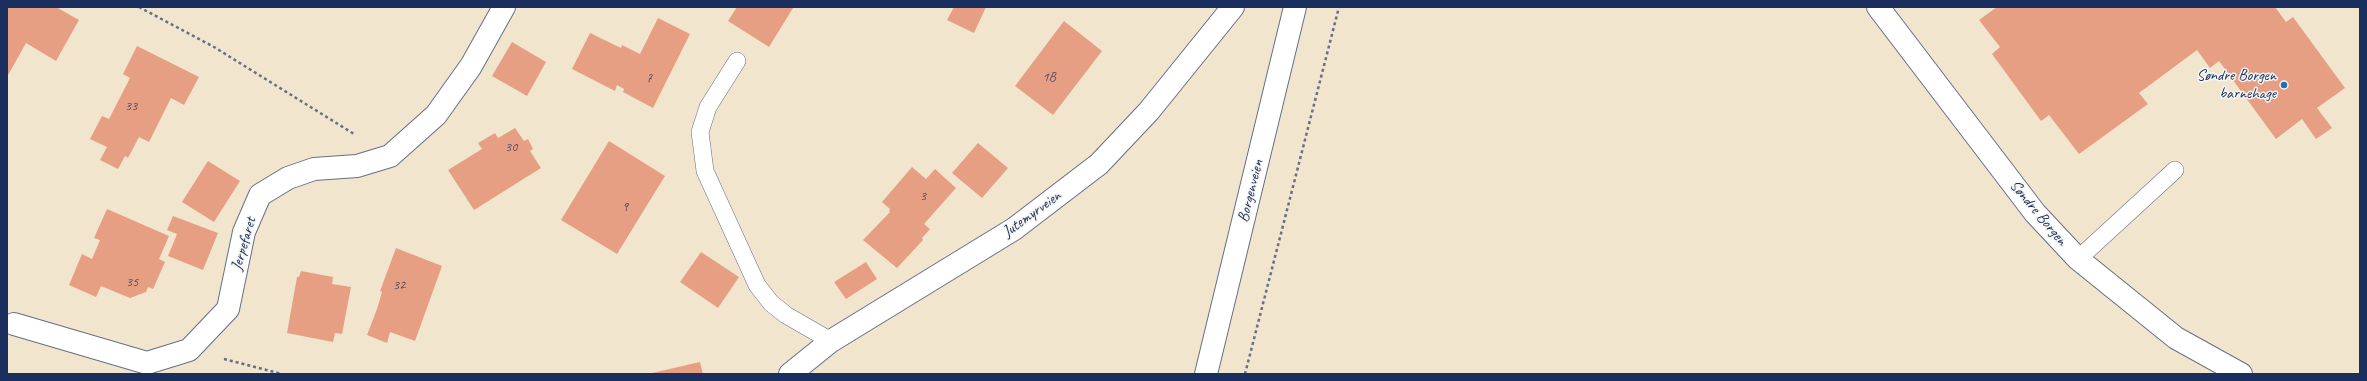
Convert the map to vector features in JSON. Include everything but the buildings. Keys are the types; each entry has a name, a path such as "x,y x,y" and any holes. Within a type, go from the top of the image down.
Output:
{"street":[{"name":"Jerpefaret","path":"14,324 147,364 189,350 228,309 244,232 260,195 288,178 314,169 357,166 390,156 436,115 471,66 504,7"},
{"name":"Jutemyrveien","path":"790,374 832,341 1014,229 1099,164 1149,111 1233,7"},
{"name":"Borgenveien","path":"1206,374 1295,7"},
{"name":"Søndre Borgen","path":"1878,7 2035,213 2078,259 2176,338 2241,374"}],"lane":[{"path":"737,61 708,107 700,132 705,171 757,285 772,303 786,315 832,341"},
{"path":"2078,259 2175,170"}],"path":[{"path":"139,7 214,47 390,156"},
{"path":"1245,374 1339,7"},
{"path":"189,350 282,374"}],"place":[{"name":"Søndre Borgen barnehage","path":"2284,85"}]}
